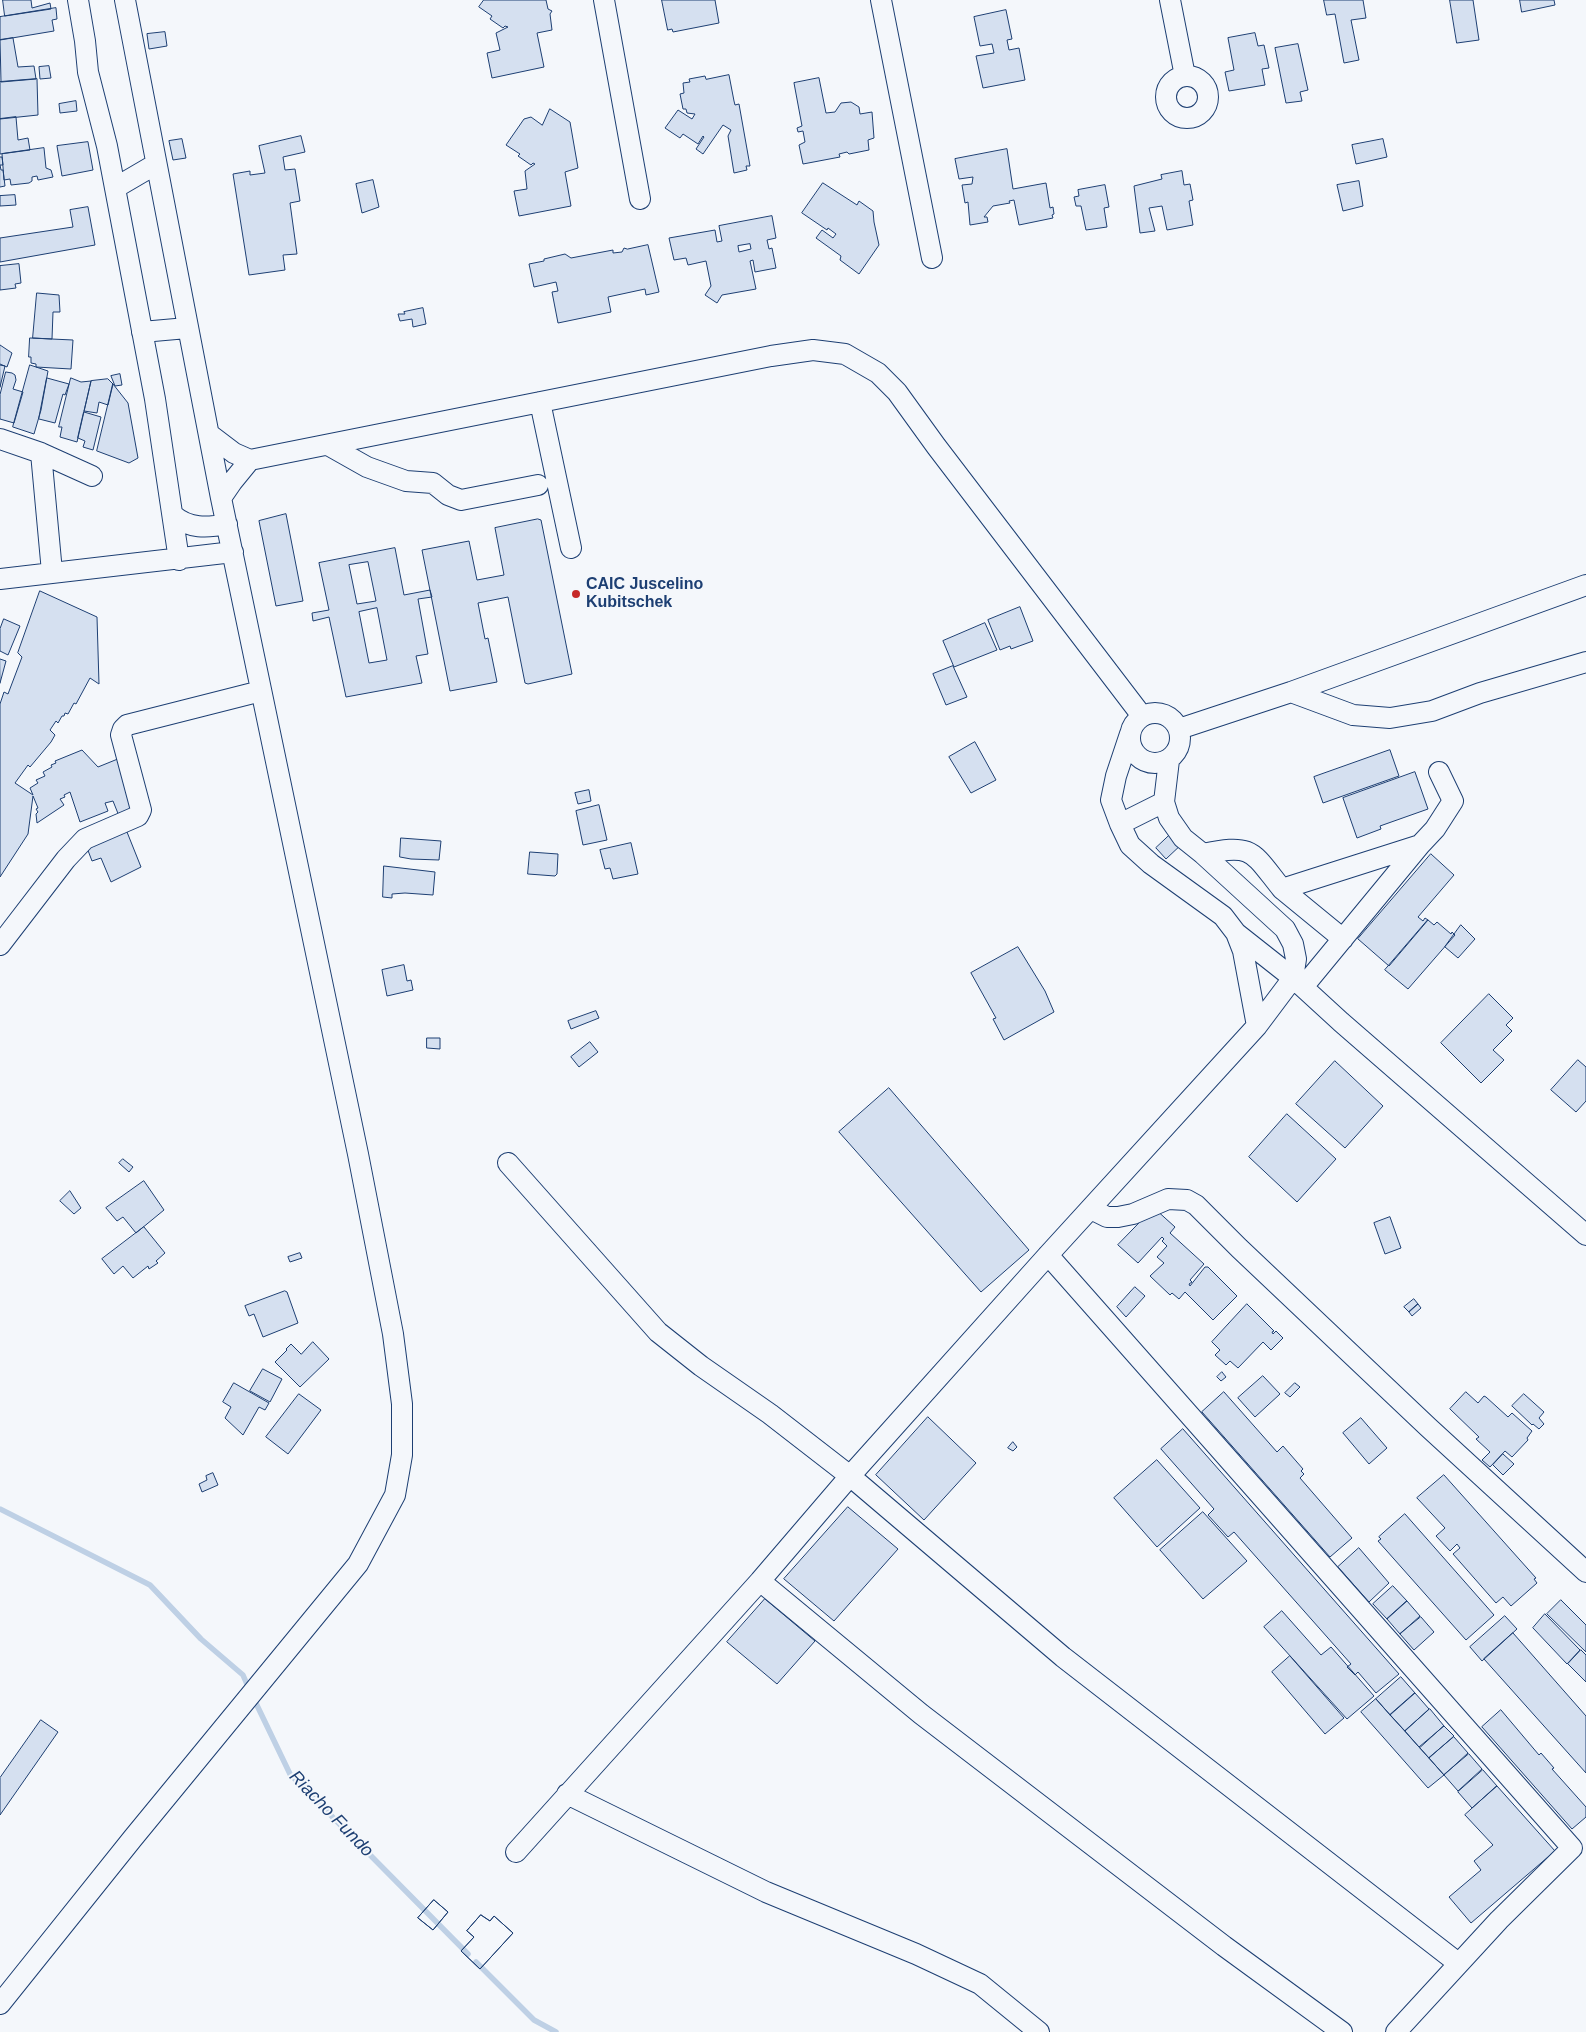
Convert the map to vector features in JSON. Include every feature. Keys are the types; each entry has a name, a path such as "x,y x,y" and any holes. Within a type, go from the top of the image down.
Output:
{"street":[{"path":"78,0 88,72 107,146 155,399 179,560"},
{"path":"0,2004 133,1838 358,1564 395,1495 402,1454 402,1404 393,1334 208,434 125,0"},
{"path":"604,0 640,199"},
{"path":"881,0 932,258"},
{"path":"1170,0 1185,76"},
{"path":"115,188 156,164"},
{"path":"142,332 188,328"},
{"path":"208,434 234,453 250,460 771,356 813,350 846,354 878,373 897,392 1142,716"},
{"path":"540,402 572,548"},
{"path":"0,439 41,453 92,476"},
{"path":"328,445 368,467 406,481 433,483 448,495 461,500 538,485"},
{"path":"41,453 52,572"},
{"path":"221,498 250,460"},
{"path":"173,515 187,525 207,528 227,524"},
{"path":"0,579 179,560 233,552"},
{"path":"1180,729 1291,692 1586,585"},
{"path":"1291,692 1353,714 1390,718 1432,711 1480,693 1586,662"},
{"path":"0,945 66,859 84,839 138,816 140,810 121,735 122,729 127,725 261,691"},
{"path":"1130,734 1131,746 1136,756 1146,762 1158,764 1169,760 1178,752 1181,741 1180,729 1174,720 1164,714 1153,712 1142,716 1134,724 1130,734 1116,776 1111,800 1130,845 1151,864 1223,916 1236,933 1298,983 1586,1235"},
{"path":"1169,760 1164,802 1169,818 1183,838 1285,929 1293,944 1298,983"},
{"path":"516,1852 760,1581 850,1476 1048,1256 1257,1026 1342,939 1435,829 1453,801 1439,772"},
{"path":"1120,824 1164,802"},
{"path":"1282,890 1420,845"},
{"path":"1203,854 1228,848 1246,849 1257,859 1282,890 1342,939"},
{"path":"1236,933 1243,951 1257,1026"},
{"path":"508,1163 658,1332 701,1366 770,1414 850,1476 1063,1657 1458,1963"},
{"path":"1091,1209 1107,1216 1118,1217 1134,1214 1168,1199 1187,1200 1196,1205 1428,1427 1586,1572"},
{"path":"1048,1256 1579,1844 1458,1963 1396,2032"},
{"path":"760,1581 921,1714 1224,1946 1342,2032"},
{"path":"567,1794 734,1877 826,1918 916,1954 980,1984 1039,2032"}],"building":[{"path":"3,0 31,0 32,8 50,3 51,9 5,16"},
{"path":"484,0 546,0 548,9 552,11 550,14 552,30 537,33 544,67 492,78 487,53 500,50 496,33 508,27 505,26 503,28 490,19 492,16 479,7"},
{"path":"662,0 715,0 719,23 673,32 672,29 668,30"},
{"path":"1324,0 1363,0 1366,18 1351,20 1359,60 1344,63 1335,14 1327,15"},
{"path":"1450,0 1473,0 1479,40 1457,43"},
{"path":"1520,0 1554,0 1555,5 1522,12"},
{"path":"56,8 57,19 52,20 54,31 0,40 0,17"},
{"path":"1006,10 1012,39 1007,40 1009,50 1019,48 1025,80 983,88 976,56 994,53 992,44 980,46 974,17"},
{"path":"165,32 167,46 149,49 147,34"},
{"path":"1255,33 1258,46 1264,45 1269,68 1262,69 1265,85 1229,91 1225,72 1234,70 1228,38"},
{"path":"13,38 18,67 34,66 36,79 1,82 0,40"},
{"path":"1298,44 1308,90 1300,92 1302,101 1286,103 1275,48"},
{"path":"49,66 51,78 40,79 39,67"},
{"path":"729,75 735,105 739,104 750,166 746,166 747,170 734,173 728,136 731,130 723,125 703,154 696,149 703,136 698,144 683,134 680,138 665,128 678,110 692,119 695,114 687,113 686,109 683,109 680,94 684,93 683,83 690,82 689,79 705,76 706,79"},
{"path":"819,78 826,113 835,112 841,103 851,102 859,107 860,114 872,112 874,138 868,140 869,150 849,154 847,152 839,154 840,157 803,164 799,145 805,142 803,131 798,132 797,128 802,126 794,83"},
{"path":"37,79 38,115 0,119 0,82"},
{"path":"76,101 77,111 60,113 59,104"},
{"path":"550,109 570,122 578,168 565,172 571,206 519,216 514,191 527,189 525,171 535,164 531,165 518,156 520,154 506,145 524,119 531,117 542,125"},
{"path":"16,117 18,140 28,138 30,150 0,154 0,119"},
{"path":"301,136 305,152 283,157 285,170 295,169 300,201 290,203 297,254 283,255 285,270 249,275 233,174 250,171 250,175 265,173 259,146"},
{"path":"182,139 186,158 173,160 169,141"},
{"path":"1383,139 1387,157 1356,164 1352,145"},
{"path":"88,142 93,170 62,176 57,146"},
{"path":"44,148 46,168 51,170 53,177 38,180 37,176 32,177 32,181 29,183 11,185 10,179 4,180 2,154"},
{"path":"1007,149 1013,189 1046,183 1050,208 1053,207 1053,218 1019,225 1014,200 1009,201 1010,203 993,206 984,217 987,217 988,222 970,225 968,202 965,203 962,185 972,184 973,177 959,179 955,159"},
{"path":"0,157 2,157 3,165 0,165"},
{"path":"0,165 1,170 3,170 5,186 0,187"},
{"path":"1182,171 1184,185 1190,184 1193,200 1189,201 1193,225 1167,230 1162,206 1149,208 1155,231 1140,233 1134,186 1162,179 1161,175"},
{"path":"373,180 379,207 362,213 356,184"},
{"path":"1359,181 1363,206 1343,211 1337,185"},
{"path":"823,183 857,205 859,201 873,211 879,245 859,274 840,260 841,256 816,238 822,230 833,238 836,234 802,213"},
{"path":"1105,185 1109,207 1104,208 1107,227 1086,230 1081,206 1076,206 1074,197 1079,196 1078,190"},
{"path":"15,195 16,205 0,206 0,196"},
{"path":"88,207 95,245 0,262 0,238 73,227 70,210"},
{"path":"772,216 776,238 767,240 769,249 772,248 776,268 755,272 753,260 750,261 756,289 722,295 717,303 705,295 711,286 706,261 688,265 686,258 674,260 669,238 715,230 717,242 722,241 719,226","holes":["750,244 751,249 739,252 738,246"]},
{"path":"648,245 659,292 646,295 645,289 608,297 611,312 558,323 552,292 558,291 556,282 534,287 529,264 565,254 571,258 613,250 613,253 622,252 624,248"},
{"path":"19,264 21,283 15,284 16,288 0,290 0,266"},
{"path":"37,293 59,295 60,312 53,312 52,339 33,338"},
{"path":"423,308 426,324 413,327 412,319 400,321 398,314 405,314 404,312"},
{"path":"30,338 73,340 71,369 36,367 36,364 31,363 31,357 29,357"},
{"path":"0,345 12,353 7,367 0,364"},
{"path":"0,365 5,366 0,387"},
{"path":"30,365 48,371 41,410 34,434 13,427"},
{"path":"6,372 15,375 16,380 13,389 23,392 14,423 0,419 0,395"},
{"path":"120,374 122,385 115,386 111,376"},
{"path":"47,378 69,384 65,395 63,394 55,423 39,419"},
{"path":"71,378 81,382 91,381 77,442 60,437 62,427 59,427"},
{"path":"108,379 113,384 108,405 99,402 97,413 84,411 91,381"},
{"path":"113,384 128,403 138,458 129,463 97,451"},
{"path":"84,412 101,417 93,450 83,447 85,441 78,438"},
{"path":"286,514 303,601 276,606 259,521"},
{"path":"541,520 572,674 528,684 525,683 508,597 478,603 485,639 488,638 497,682 450,691 422,550 469,541 477,580 504,575 495,528"},
{"path":"395,548 404,595 430,590 432,597 418,599 428,654 416,656 422,683 346,697 329,617 313,621 312,613 329,610 319,563","holes":["368,562 376,601 357,604 349,565","377,608 387,660 369,663 359,612"]},
{"path":"40,591 97,617 99,684 90,678 76,704 74,703 68,714 65,713 58,723 56,721 50,730 55,735 51,742 30,767 28,765 15,783 33,795 30,788 38,783 36,780 45,776 43,772 52,767 51,765 56,763 55,761 82,750 98,767 130,754 145,806 121,817 141,867 111,882 101,858 92,861 81,832 119,816 113,801 105,803 108,811 80,822 70,792 60,799 64,805 37,823 36,814 38,812 36,809 38,808 33,796 28,834 0,877 0,704 4,692 8,694 22,657 18,653"},
{"path":"1020,607 1033,641 1011,649 1010,646 1000,650 988,620"},
{"path":"4,619 20,626 8,655 0,651 0,629"},
{"path":"985,623 997,650 954,667 943,641"},
{"path":"0,659 6,661 0,683"},
{"path":"953,666 967,697 946,705 933,674"},
{"path":"975,742 996,780 971,793 949,757"},
{"path":"1390,750 1399,776 1323,803 1314,777"},
{"path":"1415,772 1428,809 1380,826 1381,829 1357,838 1343,798"},
{"path":"589,790 591,801 578,804 575,793"},
{"path":"599,805 607,840 583,845 576,811"},
{"path":"1173,832 1184,842 1166,859 1156,848"},
{"path":"401,838 441,841 439,860 400,857"},
{"path":"631,843 638,874 613,879 610,868 605,869 600,850"},
{"path":"530,852 558,854 557,874 555,876 528,874"},
{"path":"1431,854 1454,875 1418,917 1423,921 1425,918 1428,920 1389,966 1358,939"},
{"path":"384,866 435,872 433,895 405,893 392,894 392,898 383,897"},
{"path":"1428,920 1434,925 1437,922 1451,934 1452,932 1455,935 1408,989 1385,970"},
{"path":"1461,925 1475,939 1458,958 1445,947"},
{"path":"1018,947 1045,991 1054,1012 1004,1040 993,1019 996,1018 971,973"},
{"path":"404,965 407,981 411,980 413,990 387,996 382,970"},
{"path":"1489,994 1513,1018 1506,1025 1512,1031 1493,1050 1504,1060 1481,1083 1441,1043"},
{"path":"596,1011 599,1018 571,1029 568,1021"},
{"path":"427,1038 440,1038 440,1049 427,1048"},
{"path":"590,1042 598,1052 579,1067 571,1057"},
{"path":"1578,1060 1586,1067 1586,1101 1576,1112 1551,1090"},
{"path":"1335,1061 1383,1106 1345,1148 1296,1104"},
{"path":"889,1088 1029,1250 981,1292 839,1132"},
{"path":"1287,1114 1336,1159 1297,1202 1249,1157"},
{"path":"123,1159 133,1167 129,1172 119,1163"},
{"path":"144,1181 164,1210 136,1233 123,1217 117,1221 106,1208"},
{"path":"70,1191 81,1208 74,1214 60,1201"},
{"path":"1154,1208 1175,1227 1170,1233 1204,1264 1190,1280 1192,1282 1189,1284 1190,1286 1205,1267 1208,1267 1237,1296 1213,1320 1185,1292 1179,1299 1172,1293 1170,1295 1150,1276 1164,1263 1157,1257 1167,1246 1162,1241 1164,1239 1162,1237 1138,1263 1118,1245"},
{"path":"1390,1217 1401,1248 1385,1254 1374,1223"},
{"path":"144,1227 165,1253 156,1261 158,1263 149,1269 148,1266 133,1278 123,1266 114,1274 102,1259"},
{"path":"300,1253 302,1258 290,1262 288,1257"},
{"path":"1135,1287 1145,1296 1126,1317 1117,1307"},
{"path":"285,1291 298,1323 263,1337 254,1314 249,1316 245,1306"},
{"path":"1414,1299 1418,1304 1409,1312 1404,1307"},
{"path":"1247,1304 1274,1331 1272,1332 1273,1334 1276,1331 1283,1338 1271,1350 1263,1342 1238,1368 1230,1361 1226,1365 1215,1355 1220,1350 1212,1342"},
{"path":"1418,1304 1421,1308 1412,1316 1409,1312"},
{"path":"313,1342 329,1359 300,1387 275,1362 291,1344 301,1354"},
{"path":"263,1369 282,1379 270,1402 250,1391"},
{"path":"1222,1372 1226,1377 1221,1381 1217,1377"},
{"path":"1263,1376 1280,1394 1255,1417 1238,1398"},
{"path":"234,1383 269,1403 265,1410 259,1407 243,1435 225,1418 231,1407 223,1402"},
{"path":"1295,1383 1300,1387 1290,1397 1285,1393"},
{"path":"1224,1392 1277,1452 1283,1446 1303,1469 1301,1471 1304,1474 1300,1478 1352,1538 1330,1557 1202,1412"},
{"path":"1466,1392 1478,1403 1484,1396 1486,1397 1508,1417 1512,1413 1532,1431 1527,1438 1528,1440 1512,1457 1505,1451 1490,1467 1482,1460 1490,1452 1476,1439 1479,1437 1450,1409"},
{"path":"299,1394 321,1410 288,1454 266,1437"},
{"path":"1524,1394 1544,1412 1539,1418 1544,1424 1539,1429 1512,1406"},
{"path":"928,1417 976,1463 924,1520 876,1475"},
{"path":"1361,1418 1387,1448 1369,1464 1343,1433"},
{"path":"1183,1429 1399,1674 1376,1693 1358,1672 1355,1675 1347,1667 1351,1664 1234,1532 1228,1537 1208,1515 1214,1509 1161,1449"},
{"path":"1013,1442 1017,1447 1013,1451 1008,1448"},
{"path":"1503,1454 1514,1464 1503,1475 1493,1465"},
{"path":"1157,1460 1200,1508 1157,1547 1114,1498"},
{"path":"213,1473 218,1485 202,1492 199,1484 207,1480 206,1476"},
{"path":"1444,1475 1536,1578 1534,1579 1537,1583 1511,1606 1503,1597 1496,1603 1453,1554 1460,1548 1457,1544 1450,1551 1436,1536 1445,1528 1417,1498"},
{"path":"848,1507 898,1549 834,1621 784,1579"},
{"path":"1203,1512 1247,1561 1203,1599 1160,1550"},
{"path":"1405,1514 1494,1615 1466,1640 1378,1541 1381,1539 1379,1537"},
{"path":"1359,1548 1389,1583 1369,1602 1338,1567"},
{"path":"1393,1586 1407,1601 1387,1619 1373,1604"},
{"path":"765,1599 815,1641 777,1684 727,1642"},
{"path":"1561,1600 1586,1625 1586,1652 1547,1614"},
{"path":"1407,1601 1420,1616 1400,1634 1387,1619"},
{"path":"1282,1611 1321,1655 1331,1647 1374,1696 1347,1719 1264,1627"},
{"path":"1545,1614 1580,1650 1567,1664 1533,1628"},
{"path":"1505,1616 1517,1629 1482,1661 1470,1647"},
{"path":"1421,1617 1434,1632 1414,1650 1400,1634"},
{"path":"1513,1633 1586,1716 1586,1773 1484,1659"},
{"path":"1581,1650 1586,1655 1586,1682 1568,1664"},
{"path":"1290,1656 1344,1718 1325,1734 1272,1672"},
{"path":"1401,1677 1415,1693 1390,1715 1376,1699"},
{"path":"1415,1693 1429,1709 1405,1731 1390,1715"},
{"path":"1376,1699 1444,1775 1428,1788 1361,1712"},
{"path":"1430,1709 1444,1726 1419,1747 1405,1731"},
{"path":"1501,1710 1539,1755 1541,1753 1554,1768 1552,1769 1586,1807 1586,1817 1572,1829 1482,1727"},
{"path":"41,1720 58,1732 0,1815 0,1778"},
{"path":"1444,1726 1454,1736 1429,1758 1420,1748"},
{"path":"1454,1737 1468,1753 1444,1775 1429,1758"},
{"path":"1469,1754 1482,1769 1458,1791 1444,1775"},
{"path":"1483,1770 1497,1786 1472,1808 1458,1792"},
{"path":"1497,1786 1555,1851 1471,1923 1449,1897 1481,1870 1474,1861 1493,1845 1465,1815"},
{"path":"434,1900 448,1912 433,1930 418,1918"},
{"path":"434,1900 448,1912 433,1930 418,1918"},
{"path":"481,1915 490,1921 494,1916 513,1933 480,1969 461,1951 474,1937 467,1931"},
{"path":"481,1915 490,1921 494,1916 513,1933 480,1969 461,1951 474,1937 467,1931"}],"waterway":[{"name":"Riacho Fundo","path":"0,1509 150,1585 201,1639 243,1675 249,1689"},
{"name":"Riacho Fundo","path":"253,1697 290,1774 468,1954"},
{"name":"Riacho Fundo","path":"476,1962 534,2020 556,2032"}],"place":[{"name":"CAIC Juscelino Kubitschek","path":"576,594"}]}
